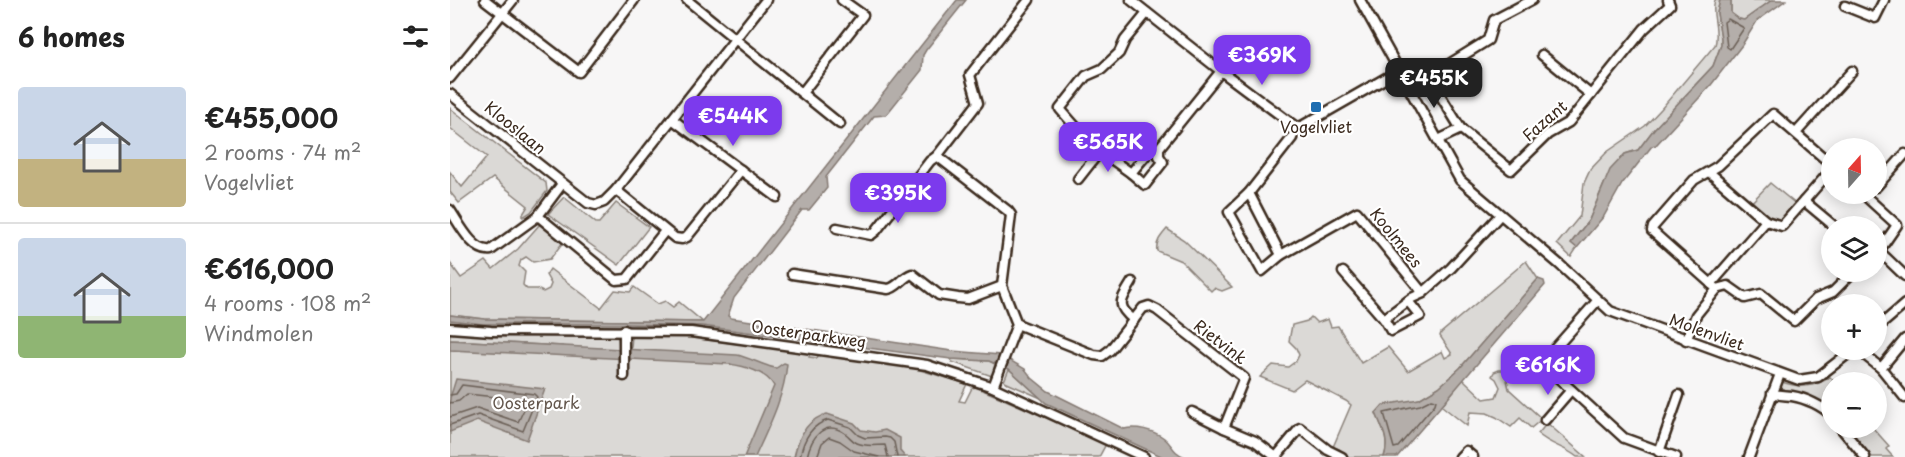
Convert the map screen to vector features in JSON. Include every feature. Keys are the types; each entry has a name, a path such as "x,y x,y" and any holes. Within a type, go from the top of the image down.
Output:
{"street":[{"path":"485,0 579,72 634,0"},
{"path":"450,78 513,0"},
{"path":"687,0 840,124"},
{"path":"741,170 687,237 682,239 675,238 616,190 766,0"},
{"path":"802,93 862,15 842,0"},
{"path":"837,228 871,235 876,231 978,103 970,75 1029,0"},
{"path":"1131,0 1296,127 1302,126 1400,70"},
{"path":"1360,0 1460,180 1500,215"},
{"name":"Fazant","path":"1532,0 1494,20 1488,40 1427,78 1461,129 1511,170 1548,134 1569,122 1644,29 1670,5 1668,0"},
{"path":"1845,6 1875,18 1884,0"},
{"path":"1147,13 1125,40 1119,53 1102,69 1086,76 1060,109 1100,151 1145,185 1163,162 1159,156 1159,148 1221,71"},
{"name":"Fazant","path":"1542,55 1591,95"},
{"path":"1796,133 1852,71"},
{"name":"Klooslaan","path":"450,94 588,203 596,205 604,202 616,190"},
{"path":"1821,157 1773,114 1718,166 1694,180 1652,231 1714,286 1728,286 1745,298 1761,294 1794,321 1816,298 1833,292 1843,282"},
{"path":"672,119 777,197"},
{"name":"Koolmees","path":"1296,127 1292,138 1249,193 1229,212 1262,271 1281,255 1358,212 1423,293"},
{"path":"1438,141 1461,129"},
{"path":"1131,173 1151,149 1159,148"},
{"path":"1078,179 1100,151"},
{"path":"1887,174 1905,154"},
{"path":"937,156 1011,215 1002,286 1017,324 993,387"},
{"path":"1709,172 1766,221 1782,226 1821,180"},
{"path":"450,210 477,246 484,251 491,249 538,216 562,184"},
{"path":"1249,193 1281,255"},
{"path":"1804,201 1822,216"},
{"path":"1877,204 1901,225 1887,241"},
{"name":"Koolmees","path":"1384,319 1423,293 1482,236 1500,215"},
{"name":"Molenvliet","path":"1500,215 1559,264 1610,311 1618,315 1798,380 1818,377 1840,360"},
{"path":"538,216 616,280 627,279 666,231"},
{"path":"1686,340 1696,315 1714,286 1766,221"},
{"path":"1887,259 1905,276"},
{"path":"1343,272 1384,319 1391,331 1420,316 1408,301"},
{"path":"792,274 888,289 894,288 907,275 912,274 939,295 968,299 1002,286"},
{"path":"1132,282 1121,305 1123,311 1134,320"},
{"path":"1598,300 1542,363 1624,438 1676,457"},
{"path":"1887,320 1905,304"},
{"name":"Rietvink","path":"1017,324 1094,356 1102,356 1110,350 1143,308 1149,306 1157,310 1244,378 1224,428"},
{"name":"Oosterparkweg","path":"450,328 491,331 691,332 907,362 953,372 993,387 1144,457"},
{"path":"624,330 624,376"},
{"path":"1881,368 1905,339"},
{"path":"1871,360 1881,368 1905,398"},
{"path":"1749,457 1780,374"},
{"path":"1545,420 1571,390"},
{"path":"1772,393 1783,397 1791,396 1821,407"},
{"path":"1659,452 1679,395"},
{"path":"1192,412 1255,441 1276,457 1300,428 1328,450 1342,457"},
{"path":"1849,438 1865,457"},
{"path":"1460,457 1466,451 1473,457"}],"green space":[{"path":"1715,0 1720,0 1717,13 1721,45 1713,66 1654,129 1638,150 1625,154 1604,184 1589,220 1571,243 1577,248 1571,257 1557,244 1580,216 1584,183 1590,170 1607,152 1645,126 1715,45"},
{"path":"1731,0 1772,0 1744,20 1731,13"},
{"path":"450,108 546,183 547,191 531,212 523,217 528,206 493,178 459,203 450,192 450,172 462,187 487,157 450,128"},
{"path":"1770,183 1797,205 1776,229 1748,206"},
{"path":"564,197 596,223 599,223 616,203 649,227 619,265 548,214"},
{"path":"540,224 564,241 550,259 533,262 526,257 521,260 519,266 525,272 523,285 527,289 537,289 543,292 549,289 551,284 546,275 550,269 601,308 615,290 630,292 634,287 658,304 665,301 673,307 679,302 703,322 485,319 450,315 450,263 461,278 486,261 493,269 518,249"},
{"path":"1167,229 1184,240 1232,287 1222,291 1214,288 1211,291 1181,261 1157,251 1158,242"},
{"path":"1526,261 1538,279 1460,368 1439,387 1419,399 1376,413 1386,440 1384,457 1349,457 1333,447 1351,405 1346,401 1305,380 1292,390 1260,377 1273,365 1288,367 1296,361 1299,355 1289,341 1292,325 1307,321 1311,317 1317,323 1328,319 1331,327 1338,326 1361,363 1388,347 1408,371 1442,351 1445,358 1452,354 1440,336 1441,333"},
{"name":"Oosterpark","path":"450,331 507,336 618,335 619,347 631,347 632,336 684,337 810,353 809,357 817,358 819,354 910,367 967,384 959,401 965,402 972,388 976,387 1106,444 1099,457 450,457 450,346 563,346 450,340"},
{"path":"951,359 989,361 995,364 992,376 952,362"},
{"path":"1009,369 1041,398 1004,381"},
{"path":"1499,370 1505,370 1509,389 1542,419 1531,428 1520,418 1511,427 1487,413 1470,412 1467,426 1442,406 1463,379 1484,399 1496,397 1500,387 1492,376"},
{"path":"1782,382 1806,386 1821,382 1821,403 1780,388"},
{"path":"1547,423 1586,457 1577,457 1538,434"},
{"path":"1856,438 1882,438 1889,446 1886,449 1893,457 1872,457"}],"water":[{"path":"957,0 966,0 926,50 923,55 922,70 886,115 874,116 826,177 827,188 809,210 802,210 734,298 728,316 952,351 1001,355 1025,369 1048,391 1124,429 1139,428 1155,433 1164,438 1177,453 1185,457 1163,457 1046,403 1009,369 989,361 951,359 702,326 482,324 450,320 450,315 485,319 703,322"},
{"path":"1720,0 1731,0 1731,13 1744,20 1772,0 1786,0 1757,21 1742,45 1711,85 1656,145 1652,146 1622,184 1604,216 1577,248 1571,243 1589,220 1610,170 1625,154 1638,150 1654,129 1713,66 1721,45 1717,13"},
{"path":"1538,279 1544,281 1545,285 1397,457 1384,457 1386,440 1376,413 1383,405 1419,399 1439,387 1460,368"},
{"path":"450,340 737,355 774,368 784,363 787,364 779,400 755,457 744,457 774,386 766,377 754,370 729,364 450,350"},
{"path":"456,379 545,389 527,440 477,421 450,432 450,398"},
{"path":"827,414 854,423 861,430 875,432 885,430 900,438 900,451 905,457 794,457 804,430 814,420"}],"place":[{"name":"Vogelvliet","path":"1316,107"}]}
